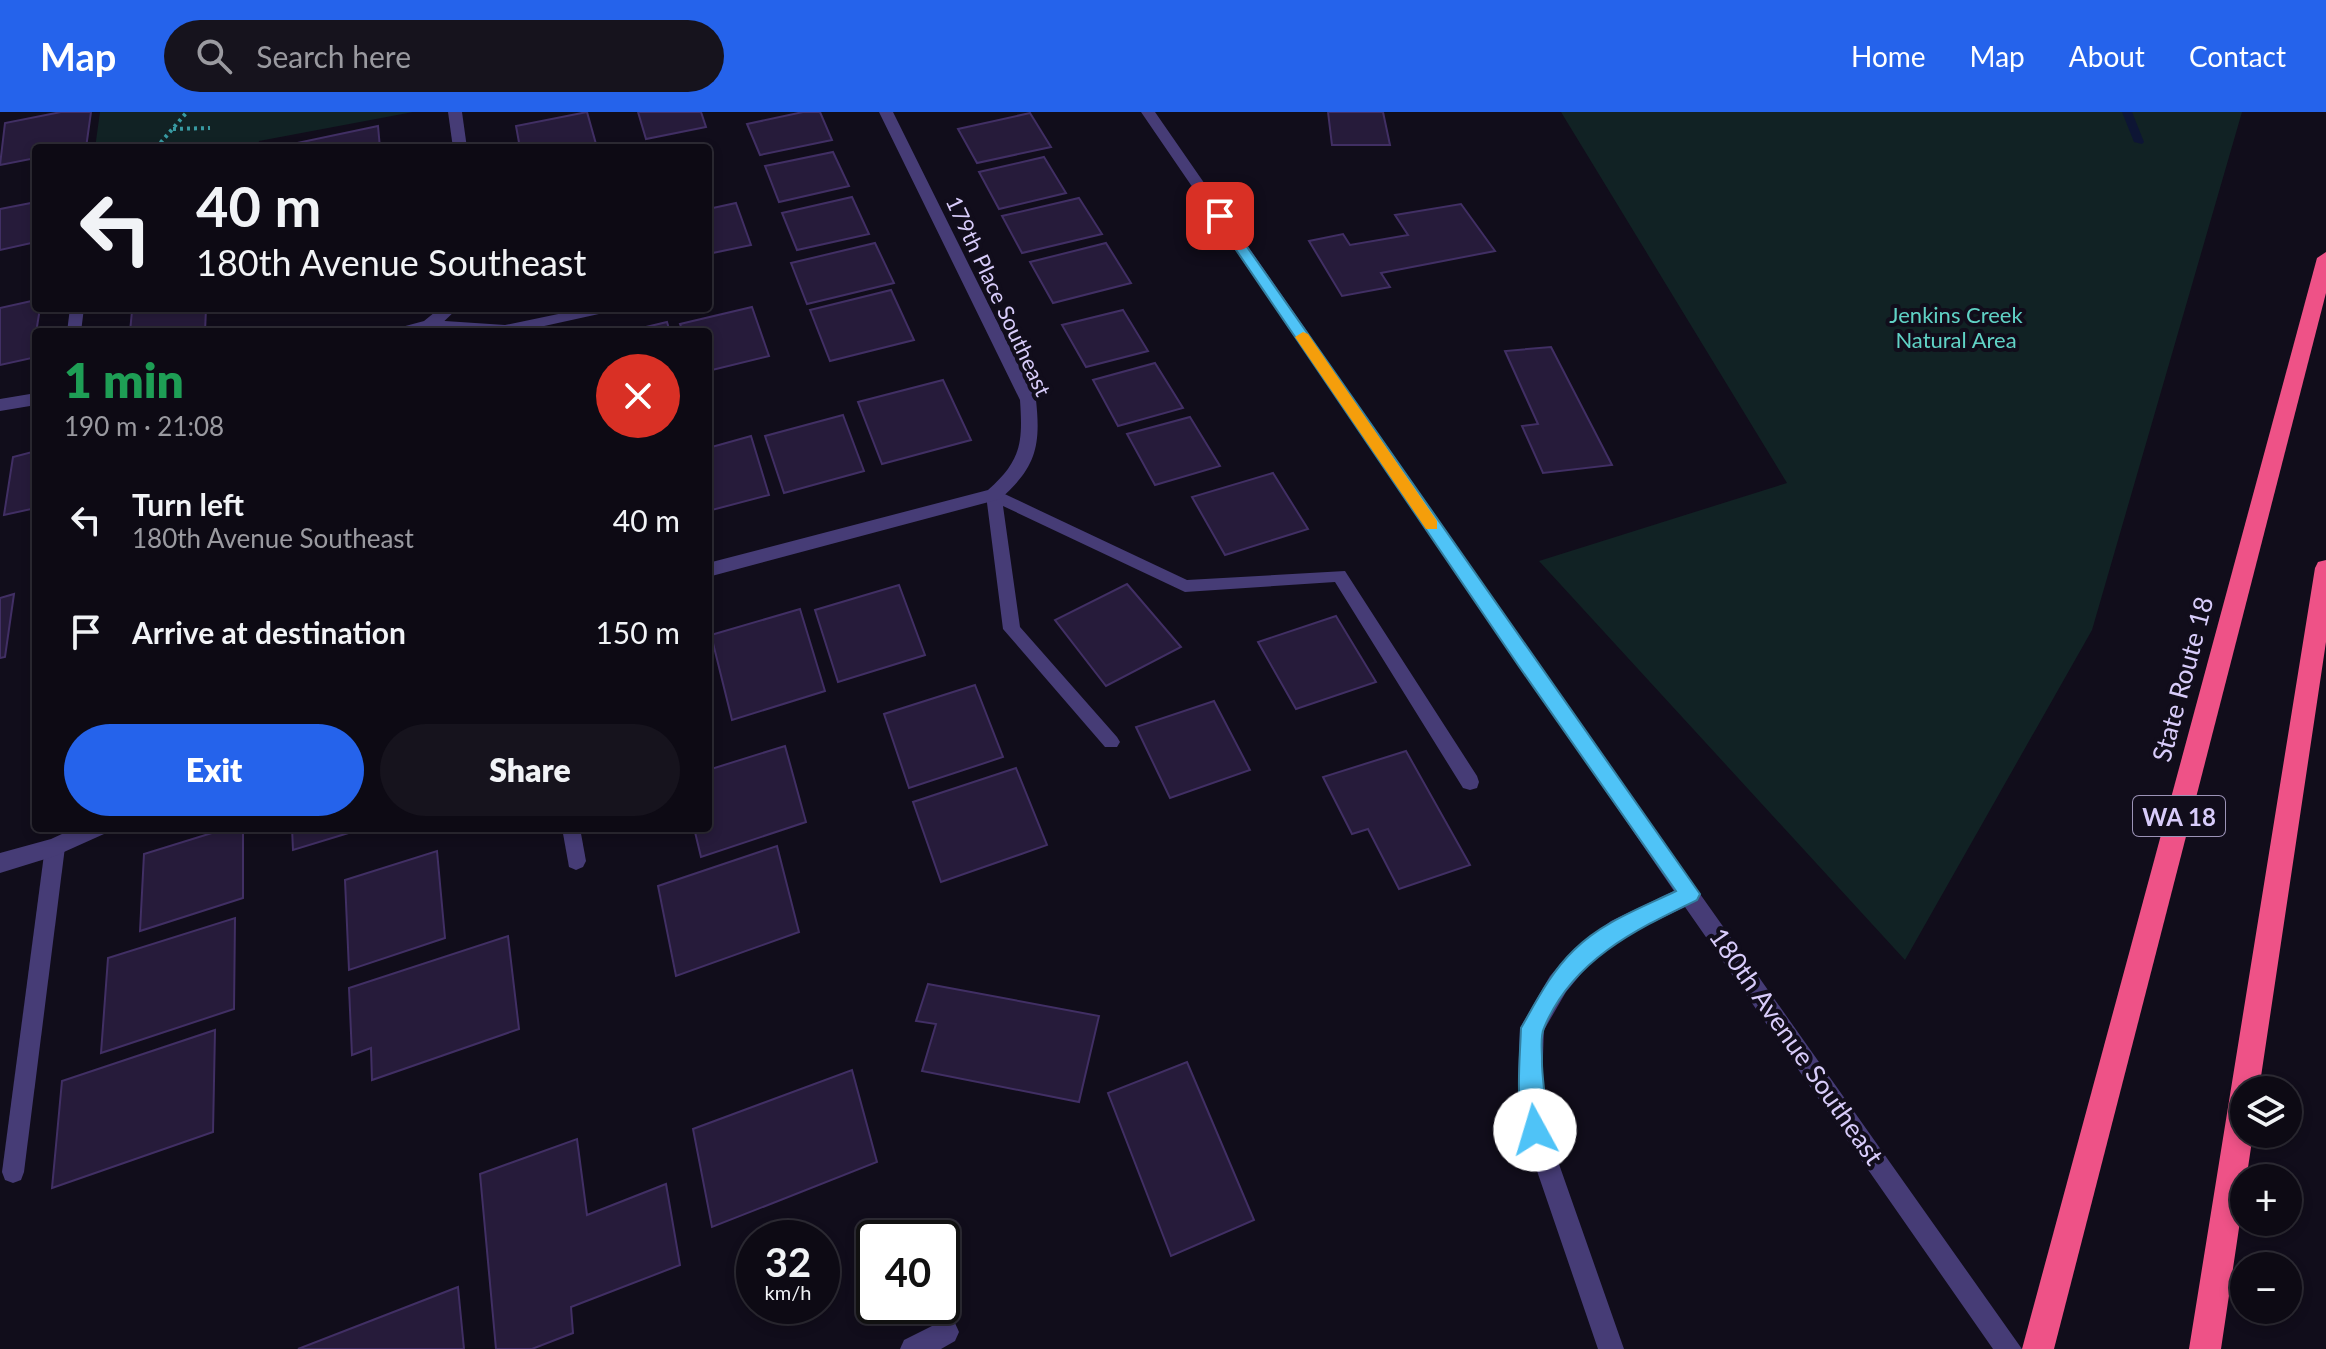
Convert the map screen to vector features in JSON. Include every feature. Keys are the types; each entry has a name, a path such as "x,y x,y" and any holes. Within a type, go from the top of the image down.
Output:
{"highway":[{"name":"State Route 18","path":"2038,1349 2326,258"},
{"path":"2247,1076 2326,568"},
{"path":"2205,1349 2236,1148"}],"street":[{"name":"179th Place Southeast","path":"886,112 1028,400 1030,440 1027,460 1016,477 994,495"},
{"name":"180th Avenue Southeast","path":"1148,112 1524,660 2009,1349"},
{"path":"458,113 460,144"},
{"path":"419,328 430,325 445,312"},
{"path":"0,405 32,400"},
{"path":"712,569 994,495"},
{"path":"0,863 55,847 88,832"},
{"path":"1611,1349 1535,1130 1530,1082 1532,1028 1558,984 1582,956 1619,928 1690,894"},
{"path":"913,1349 946,1332"}],"lane":[{"path":"514,328 589,312"},
{"path":"430,325 475,328"},
{"path":"994,495 1012,629 1111,742"},
{"path":"994,495 1185,586 1339,575 1470,782"},
{"path":"572,832 576,861"},
{"path":"13,1172 55,847"}],"path":[{"path":"159,144 187,112"},
{"path":"172,129 210,128"}],"green space":[{"path":"100,112 413,112 259,141 259,144 96,144"},
{"name":"Jenkins Creek Natural Area","path":"1561,112 2242,112 2092,630 1905,960 1539,561 1787,483"}],"building":[{"path":"61,112 91,112 87,144 32,144 32,159 0,165 5,123"},
{"path":"587,112 596,144 519,144 516,126"},
{"path":"638,112 701,112 706,127 646,139"},
{"path":"803,112 820,112 832,140 760,155 747,124"},
{"path":"1328,112 1383,112 1390,145 1332,145"},
{"path":"1030,113 1051,147 977,163 958,129"},
{"path":"378,126 380,144 297,143"},
{"path":"833,152 849,186 779,202 765,166"},
{"path":"1044,157 1066,193 999,209 979,172"},
{"path":"852,197 869,234 797,250 782,213"},
{"path":"1079,198 1102,234 1022,253 1002,216"},
{"path":"32,203 32,243 0,250 0,209"},
{"path":"736,203 751,245 712,253 712,208"},
{"path":"1461,204 1495,251 1381,273 1390,287 1342,296 1309,241 1343,234 1350,245 1408,235 1395,215"},
{"path":"875,243 894,283 807,304 791,263"},
{"path":"1106,243 1131,283 1053,303 1030,262"},
{"path":"891,290 914,340 830,361 810,310"},
{"path":"32,301 32,312 39,312 37,328 32,328 32,358 0,365 0,308"},
{"path":"752,307 769,356 712,370 712,328 682,328 680,324"},
{"path":"1123,310 1148,351 1086,367 1062,325"},
{"path":"132,312 206,312 205,328 130,328"},
{"path":"667,322 669,328 642,328"},
{"path":"1551,347 1612,465 1543,473 1522,426 1538,424 1505,351"},
{"path":"1155,363 1183,408 1118,426 1093,380"},
{"path":"943,380 971,440 882,464 858,402"},
{"path":"843,415 864,471 784,493 765,436"},
{"path":"1190,417 1220,466 1155,485 1127,434"},
{"path":"751,436 769,495 712,510 712,447"},
{"path":"32,452 32,509 4,515 13,457"},
{"path":"1273,473 1308,529 1225,555 1192,497"},
{"path":"1127,584 1181,647 1106,686 1055,620"},
{"path":"899,585 925,655 838,682 815,610"},
{"path":"14,594 5,657 0,658 0,598"},
{"path":"800,609 825,691 732,720 712,635"},
{"path":"1336,616 1376,682 1296,709 1258,642"},
{"path":"975,685 1003,757 909,788 884,714"},
{"path":"1214,701 1250,770 1170,798 1136,727"},
{"path":"785,746 806,822 701,857 695,832 712,832 712,769"},
{"path":"1406,751 1470,865 1399,889 1368,829 1352,834 1323,777"},
{"path":"1016,768 1047,845 941,882 913,802"},
{"path":"215,832 243,832 243,898 140,931 144,854"},
{"path":"292,832 352,832 293,850"},
{"path":"777,846 799,932 676,976 658,886"},
{"path":"437,851 445,938 349,970 345,880"},
{"path":"235,918 234,1009 101,1053 108,958"},
{"path":"508,936 519,1029 372,1080 371,1048 352,1055 349,988"},
{"path":"928,984 1099,1016 1079,1102 922,1071 936,1024 916,1021"},
{"path":"215,1030 213,1132 52,1188 62,1081"},
{"path":"1187,1062 1254,1220 1171,1256 1108,1093"},
{"path":"852,1070 877,1162 712,1227 693,1129"},
{"path":"577,1139 587,1215 666,1184 680,1265 571,1307 573,1333 532,1349 496,1349 480,1174"},
{"path":"458,1287 464,1349 298,1349"}],"waterway":[{"path":"2127,112 2139,142"}],"slow traffic":[{"path":"1303,337 1432,525"}],"route":[{"path":"1220,216 1524,660 1690,894 1619,928 1582,956 1558,984 1532,1028 1530,1082 1535,1130"}]}
